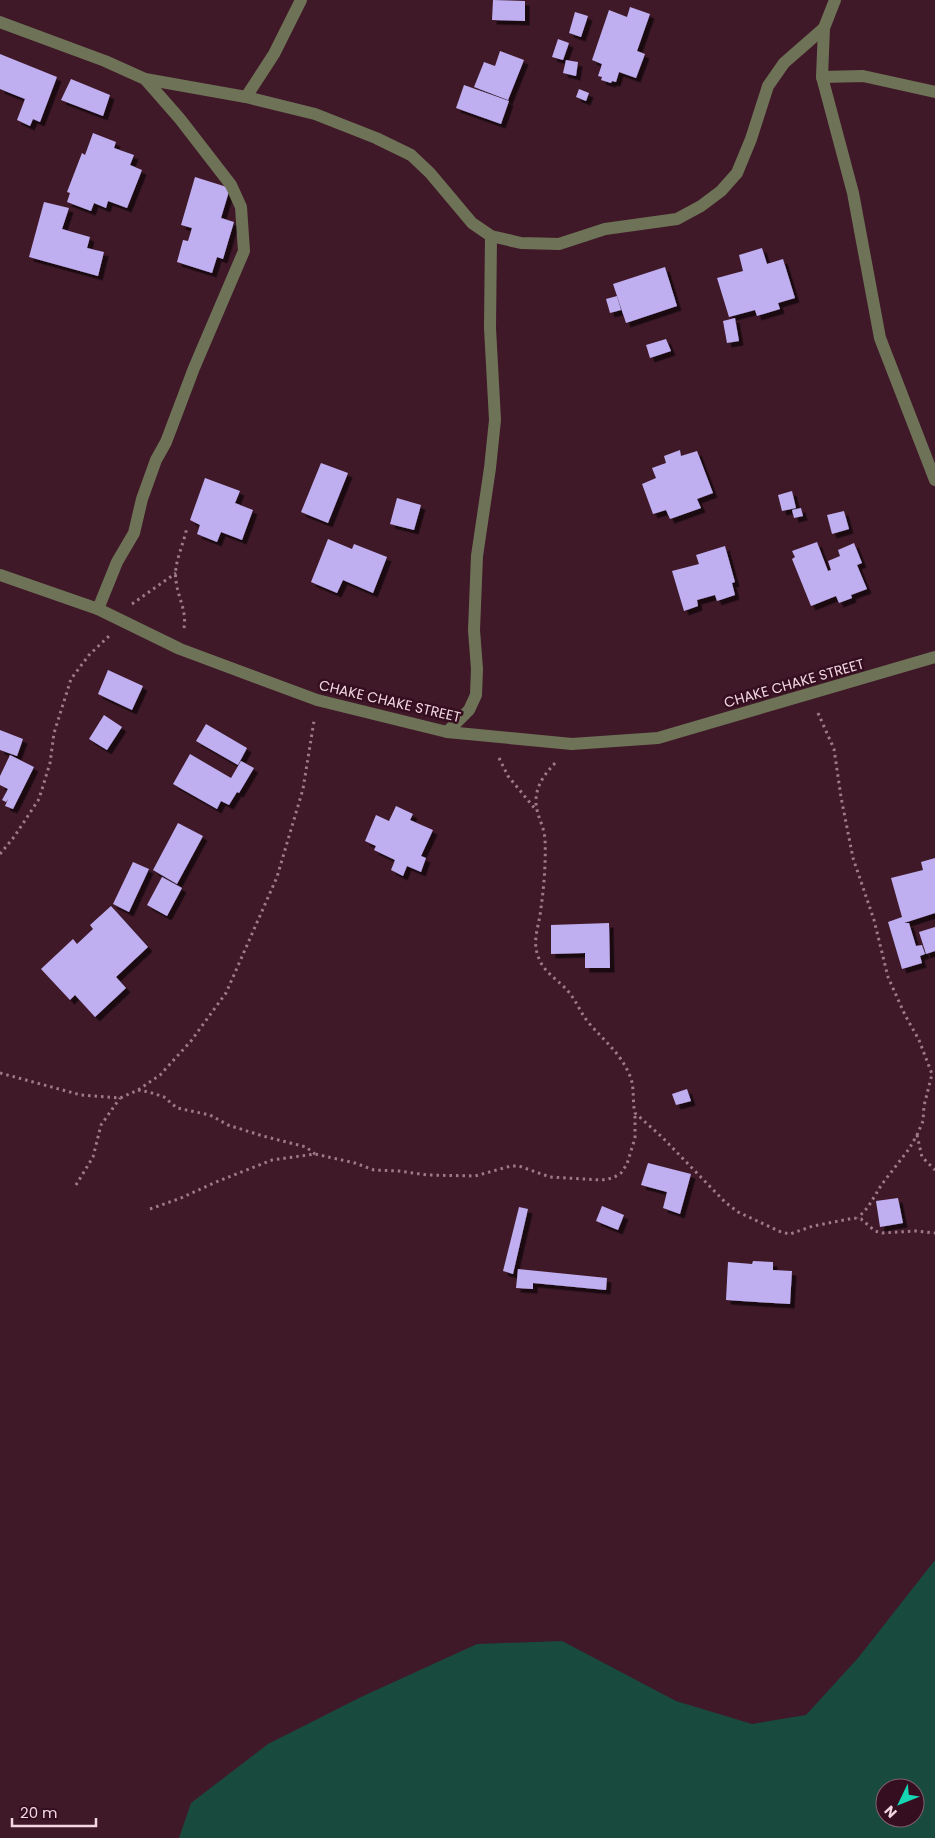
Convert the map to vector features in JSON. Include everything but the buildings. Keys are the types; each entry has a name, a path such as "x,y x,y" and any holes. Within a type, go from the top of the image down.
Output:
{"street":[{"path":"246,98 274,54 301,0"},
{"path":"835,0 824,28 822,77 853,193 880,338 935,480"},
{"path":"0,22 105,61 145,79 246,98 315,114 376,138 411,155 430,173 472,223 491,236 521,243 559,244 605,229 677,219 701,206 721,191 738,172 768,86 784,63 824,28"},
{"path":"822,77 863,76 935,92"},
{"path":"98,609 118,562 134,533 142,499 156,460 166,442 194,368 244,251 241,207 231,186 180,119 145,79"},
{"path":"447,732 469,710 476,695 478,669 474,630 477,556 495,420 490,328 491,236"},
{"name":"CHAKE CHAKE STREET","path":"0,575 98,609 180,649 317,700 447,732 490,737 572,744 658,738 935,657"}],"path":[{"path":"180,649 185,623 184,611 175,581 187,527"},
{"path":"0,854 14,837 39,799 50,763 54,733 71,679 88,655 119,619 142,596 176,573"},
{"path":"635,1113 662,1137 715,1193 738,1212 781,1232 790,1234 813,1226 858,1218 868,1207 882,1184 909,1149 923,1121 924,1106 932,1074 919,1040 888,977 874,920 853,858 834,749 809,694"},
{"path":"0,1073 81,1095 120,1098 138,1090 160,1075 191,1041 226,993 277,877 302,789 317,700"},
{"path":"150,1209 272,1160 314,1154 355,1162 374,1170 427,1175 475,1176 511,1166 519,1166 550,1177 602,1180 613,1178 621,1173 627,1164 635,1138 634,1087 624,1064 612,1046 583,1016 568,991 541,964 535,949 535,932 540,916 542,896 545,839 542,824 536,810 508,776 490,737"},
{"path":"536,810 537,788 544,775 572,744"},
{"path":"138,1090 164,1098 177,1108 210,1114 228,1125 306,1147 314,1154"},
{"path":"76,1185 92,1157 101,1125 120,1098"},
{"path":"917,1135 922,1157 935,1170"},
{"path":"858,1218 875,1231 882,1233 916,1231 935,1233"}],"shaded area":[{"path":"935,1560 935,1838 179,1838 191,1803 268,1744 361,1697 477,1644 562,1641 676,1701 752,1724 806,1715 858,1658"}]}
